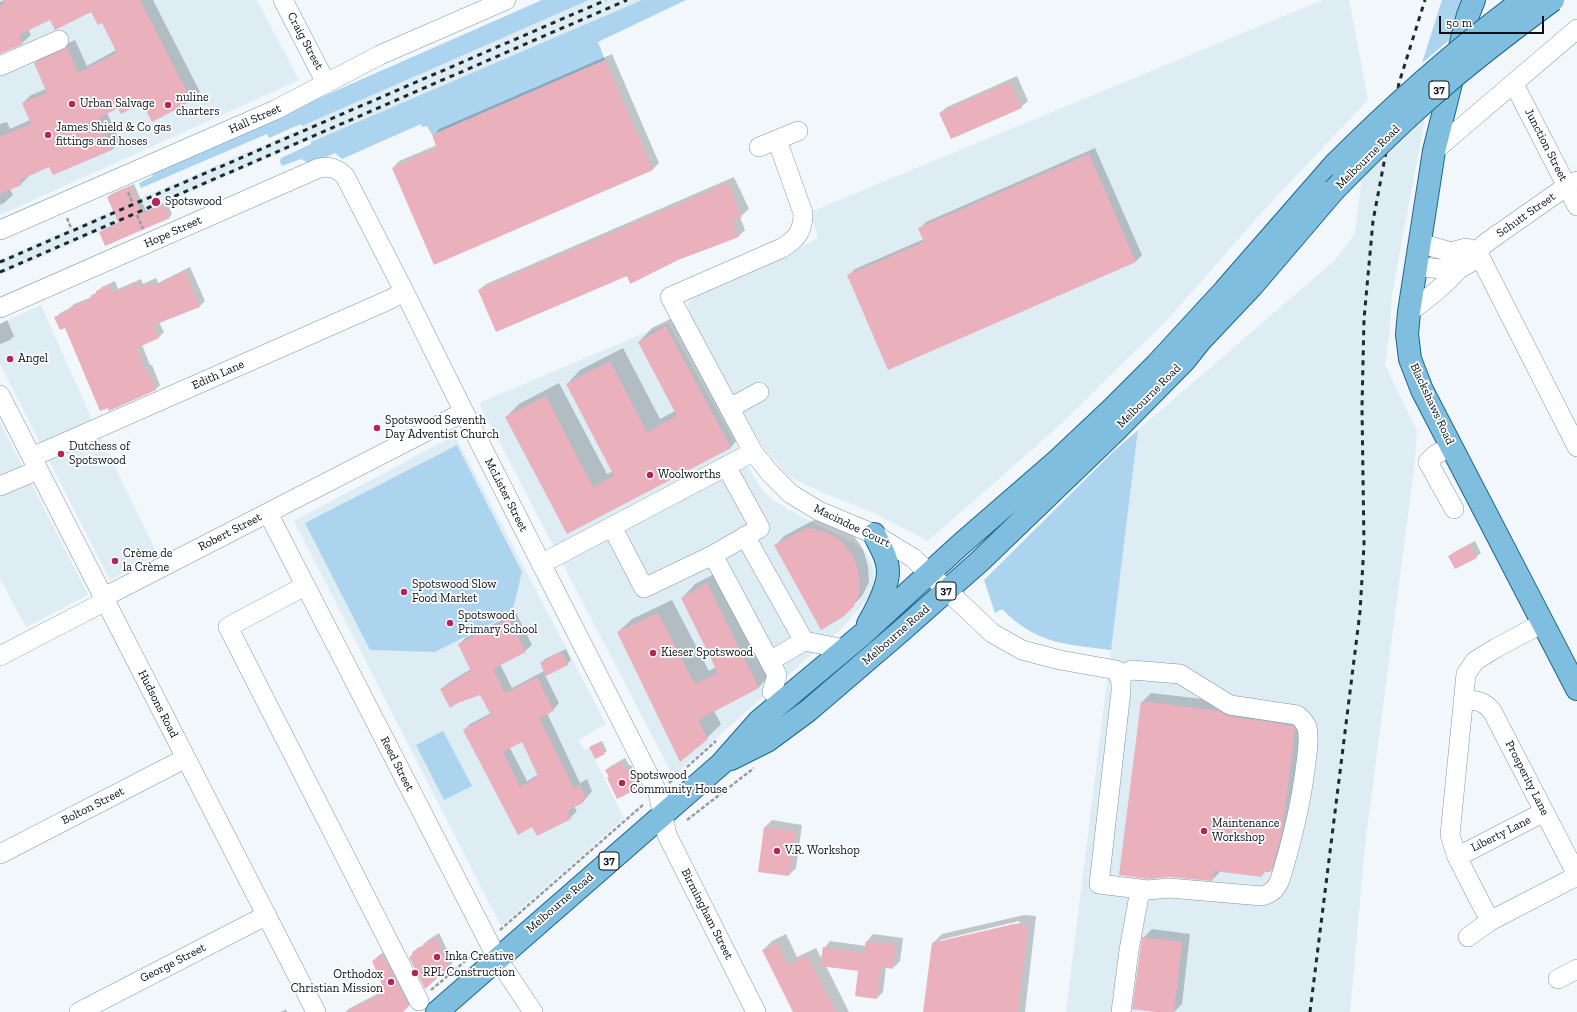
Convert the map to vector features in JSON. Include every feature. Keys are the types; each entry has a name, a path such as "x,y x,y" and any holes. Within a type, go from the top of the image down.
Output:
{"main road":[{"name":"Blackshaws Road","path":"1474,0 1468,15 1434,150 1409,312 1407,334 1410,359 1422,390 1577,689"},
{"name":"Melbourne Road","path":"428,1007 498,958 721,764 759,721 863,634 960,545 1059,459 1156,365 1225,290 1335,164 1374,126 1456,52 1523,0"},
{"name":"Melbourne Road","path":"721,764 767,741 808,710 980,561 1115,431 1185,360 1200,341 1252,286 1334,190 1369,154 1443,86 1485,51 1553,0"},
{"path":"863,634 880,602 888,573 884,553 874,534"}],"street":[{"name":"Craig Street","path":"283,0 326,83"},
{"name":"Hall Street","path":"0,230 275,110 380,55 506,0"},
{"path":"1434,150 1514,84 1577,29"},
{"path":"0,66 59,40"},
{"name":"Junction Street","path":"1514,84 1572,184 1577,206"},
{"path":"759,147 798,131"},
{"name":"Macindoe Court","path":"777,140 803,213 803,224 798,234 792,242 782,248 670,297 753,452 770,473 791,494 819,511 874,534 913,558 992,633 1022,650 1114,672"},
{"name":"Hope Street","path":"0,308 318,168 334,167 345,176"},
{"name":"McLister Street","path":"345,176 658,793 662,815"},
{"name":"Schutt Street","path":"1409,312 1430,299 1448,282 1459,268 1473,260 1477,251 1496,235 1572,184"},
{"path":"1419,243 1451,252 1466,248 1477,251 1577,447"},
{"path":"1415,266 1446,270 1459,268"},
{"name":"Edith Lane","path":"0,486 35,463 391,299 404,291"},
{"path":"730,408 759,392"},
{"name":"Hudsons Road","path":"0,395 316,1012"},
{"name":"Robert Street","path":"0,656 98,605 104,597 464,412"},
{"path":"1451,446 1434,455 1428,462 1454,509"},
{"path":"541,564 753,452"},
{"path":"612,527 644,588 712,555 760,528 726,466"},
{"name":"Reed Street","path":"268,513 498,958 533,1012"},
{"path":"745,536 804,640"},
{"path":"712,555 777,675 772,692"},
{"path":"305,586 228,627 428,1007"},
{"path":"1490,921 1457,857 1450,835 1466,674 1475,661 1543,623"},
{"path":"770,661 804,640 845,648"},
{"path":"1132,670 1180,674 1230,705 1297,715 1302,719 1307,726 1308,744 1303,793 1280,880 1276,889 1269,894 1262,896 1169,888 1140,890 1099,884 1121,691 1121,681 1114,672 1132,670"},
{"name":"Prosperity Lane","path":"1464,700 1478,700 1487,704 1492,711 1577,877"},
{"name":"Bolton Street","path":"0,854 186,758"},
{"name":"Liberty Lane","path":"1457,857 1544,812"},
{"name":"Birmingham Street","path":"662,815 667,835 756,1012"},
{"path":"1468,937 1490,921 1577,877"},
{"path":"1121,1012 1129,950 1140,890"},
{"name":"George Street","path":"79,1012 266,915"},
{"path":"1558,979 1577,969"}],"path":[{"path":"126,188 132,202"},
{"path":"137,215 144,232"},
{"path":"68,220 71,228"}],"shaded area":[{"path":"0,0 257,0 299,80 0,215"},
{"path":"542,0 589,0 302,126 301,124 269,138 267,134 141,188 139,183 153,176 151,172"},
{"path":"589,0 642,0 311,142 309,140 5,273 0,259 303,128 302,126"},
{"path":"642,0 686,0 598,42 605,60 432,135 427,126 422,127 421,124 342,159 335,153 310,164 301,159 282,166 280,162 281,158 311,144 311,142"},
{"path":"1323,0 1349,0 1368,100 1263,211 1170,317 1061,424 928,541 872,512 828,495 788,476 761,444 689,314 688,304 695,295 784,257 818,238 810,212"},
{"path":"1442,0 1467,0 1454,36 1422,63"},
{"path":"1425,118 1392,294 1390,327 1385,365 1417,431 1415,461 1365,845 1350,1012 1066,1012 1138,430 1335,260 1355,233 1362,177"},
{"path":"41,305 94,424 158,555 110,580 0,364 0,324"},
{"path":"668,323 761,488 773,500 787,509 854,543 866,553 873,566 874,576 874,587 868,598 843,627 673,776 479,403"},
{"path":"0,422 88,595 26,627 0,579"},
{"path":"1138,430 1111,650 1065,644 1039,636 1015,621 1002,609 995,613 984,580 1115,450"},
{"name":"Spotswood Primary School","path":"455,435 606,724 578,740 585,750 589,748 624,818 501,926 294,521"},
{"path":"457,445 522,572 512,613 435,652 370,650 305,523"},
{"path":"443,731 472,786 444,800 416,745"}],"building":[{"path":"3,0 140,0 192,101 152,122 142,103 121,114 118,108 98,119 112,150 53,175 49,167 20,180 22,185 0,194 0,137 31,124 22,103 47,93 34,63 67,47 78,73 117,53 102,23 98,25 91,12 55,30 50,20 19,35 23,44 0,54 0,6 5,3"},
{"path":"605,60 653,170 434,265 392,168 437,148 432,135"},
{"path":"1010,82 1022,108 951,139 939,113"},
{"path":"1089,154 1136,262 888,370 847,275 924,242 918,228"},
{"path":"728,183 742,217 732,221 739,237 678,260 630,284 627,276 496,332 478,290"},
{"path":"130,186 142,214 164,204 170,218 105,246 99,232 119,224 107,197"},
{"path":"185,271 200,307 154,325 159,338 137,348 145,370 147,369 156,390 109,411 108,408 100,411 65,328 60,330 54,317 69,311 68,309 92,299 90,296 96,293 96,291 110,285 113,293 136,283 138,288 151,283 153,287"},
{"path":"666,326 731,448 567,534 505,417 546,396 593,487 614,476 566,384 610,361 647,432 677,416 638,342"},
{"path":"807,528 827,532 842,541 854,558 859,575 860,592 854,606 843,617 821,630 774,545"},
{"path":"1470,544 1477,558 1455,569 1448,556"},
{"name":"Kieser Spotswood","path":"707,583 759,688 698,720 708,739 680,762 617,632 658,613 695,684 718,673 681,598"},
{"path":"509,619 526,652 493,669 505,693 537,677 554,711 539,718 574,788 580,785 586,798 582,800 583,803 567,811 571,819 537,836 532,827 518,835 463,730 491,715 480,695 458,703 450,708 440,689 471,671 458,644","holes":["522,742 538,776 520,787 503,752"]},
{"path":"561,652 568,665 546,676 540,663"},
{"name":"Maintenance Workshop","path":"1141,701 1219,711 1228,716 1293,726 1295,728 1282,832 1271,872 1263,872 1262,877 1214,871 1212,881 1170,877 1148,879 1119,875"},
{"path":"600,742 605,754 595,759 589,747"},
{"name":"Spotswood Community House","path":"621,762 625,769 626,768 637,789 617,799 607,778 609,777 605,770"},
{"name":"V.R. Workshop","path":"764,827 796,831 789,876 758,872"},
{"path":"1014,924 1028,925 1018,1012 923,1012 932,943"},
{"path":"435,937 450,967 425,989 409,957 413,955 412,952 424,946 423,944"},
{"path":"1142,937 1182,942 1174,1012 1157,1012 1132,1009"},
{"path":"866,941 896,945 893,969 881,967 877,999 855,996 858,971 820,966 823,947 864,953"},
{"path":"777,943 788,965 807,956 836,1012 793,1012 762,950"},
{"name":"Orthodox Christian Mission","path":"383,955 409,1006 403,1012 346,1012 385,992 372,961"}],"railway":[{"path":"0,262 606,0"},
{"path":"0,272 627,0"},
{"path":"1310,1012 1360,612 1364,545 1362,407 1364,319 1373,221 1399,83 1425,0"}],"place":[{"name":"Urban Salvage","path":"72,104"},
{"name":"nuline charters","path":"168,105"},
{"name":"James Shield & Co gas fittings and hoses","path":"48,135"},
{"name":"Spotswood","path":"156,202"},
{"name":"Angel","path":"10,359"},
{"name":"Spotswood Seventh Day Adventist Church","path":"377,428"},
{"name":"Dutchess of Spotswood","path":"61,454"},
{"name":"Woolworths","path":"650,475"},
{"name":"Crème de la Crème","path":"115,561"},
{"name":"Spotswood Slow Food Market","path":"404,592"},
{"name":"Spotswood Primary School","path":"450,623"},
{"name":"Kieser Spotswood","path":"653,653"},
{"name":"Spotswood Community House","path":"622,783"},
{"name":"Maintenance Workshop","path":"1204,831"},
{"name":"V.R. Workshop","path":"777,851"},
{"name":"Inka Creative","path":"437,957"},
{"name":"RPL Construction","path":"415,973"},
{"name":"Orthodox Christian Mission","path":"391,982"}]}
